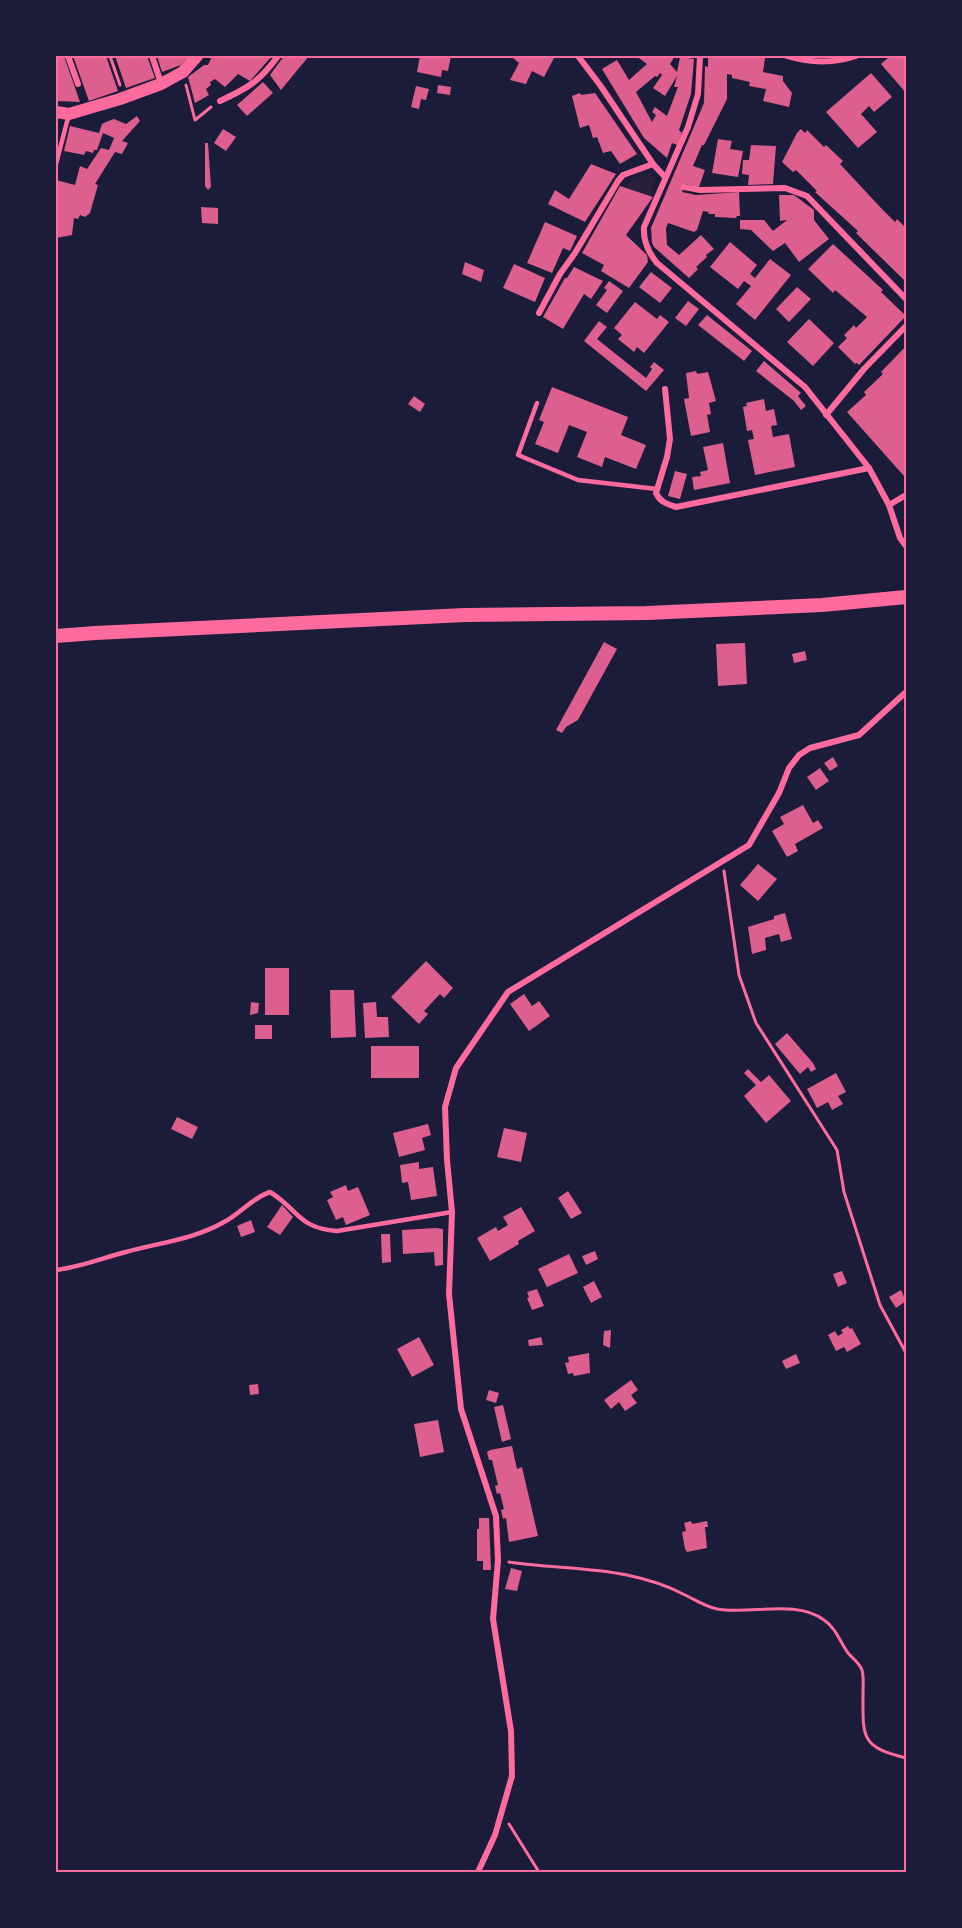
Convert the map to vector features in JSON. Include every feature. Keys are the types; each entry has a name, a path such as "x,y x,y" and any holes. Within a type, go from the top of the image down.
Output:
{"main road":[{"path":"56,112 69,114 161,84 183,72 197,56"},
{"path":"56,636 465,615 717,610 822,605 906,597"}],"street":[{"path":"68,56 78,84"},
{"path":"152,56 161,84"},
{"path":"220,100 241,91 265,75 278,56"},
{"path":"578,56 666,181"},
{"path":"700,56 698,94 688,127 644,227 643,238 657,263 805,387 869,468 889,505 900,538 906,546"},
{"path":"787,56 820,63 856,56"},
{"path":"539,313 560,274 618,181 623,176 653,164"},
{"path":"684,187 700,190 785,188 807,196 906,299"},
{"path":"826,415 864,369 906,326"},
{"path":"665,389 669,439 667,457 656,493 659,499 676,507 869,468"},
{"path":"889,505 906,495"},
{"path":"478,1872 495,1835 512,1776 511,1731 493,1619 498,1560 495,1516 461,1409 449,1294 452,1212 445,1107 456,1068 508,992 749,845 779,793 789,768 799,755 810,748 859,735 906,692"}],"lane":[{"path":"56,164 69,114"},
{"path":"537,402 518,455 578,480 657,489"},
{"path":"56,1270 78,1267 123,1252 188,1237 224,1223 258,1196 270,1192 281,1199 307,1224 320,1230 337,1231 452,1212"}],"path":[{"path":"110,56 120,85"},
{"path":"183,72 195,120 220,100"},
{"path":"723,861 739,975 756,1023 837,1150 844,1192 880,1305 906,1353"},
{"path":"498,1560 542,1567 626,1575 656,1583 716,1609 780,1609 814,1614 826,1620 863,1672 863,1717 865,1733 871,1744 882,1752 906,1758"},
{"path":"502,1812 539,1872"}],"shaded area":[{"path":"651,173 655,182 650,196 626,188 631,180"}],"building":[{"path":"56,56 64,56 80,102 56,101"},
{"path":"73,56 106,56 118,91 89,101"},
{"path":"115,56 147,56 155,78 126,88"},
{"path":"157,56 189,56 181,65 162,72"},
{"path":"212,56 272,56 250,81 238,74 225,87 215,79 210,82 211,85 206,89 209,95 195,103 188,77 204,65 208,65"},
{"path":"284,56 309,56 281,90 270,75"},
{"path":"420,56 451,56 448,71 442,70 441,77 417,72"},
{"path":"513,56 555,56 544,77 532,71 526,84 510,80 519,63"},
{"path":"636,56 675,56 670,64 677,72 680,57 694,59 691,94 679,130 682,133 677,145 672,143 667,158 644,138 602,69 617,60 629,80 647,64","holes":["660,73 662,75 653,88 665,96 677,76 674,87 678,87 667,116 655,107 652,112 656,115 652,122 636,92 655,76 657,77"]},
{"path":"708,56 765,58 763,72 783,76 783,81 792,93 789,107 763,101 766,89 749,86 750,82 732,78 732,75 727,74 727,99 693,166 705,170 699,187 685,184 682,192 696,195 739,192 740,216 736,218 715,217 715,214 703,211 697,230 694,232 668,223 667,245 679,255 701,235 714,249 706,255 707,257 696,267 698,269 689,278 654,247 651,228 704,103 705,66 708,67"},
{"path":"890,56 906,56 906,93 881,64"},
{"path":"871,73 892,97 874,112 869,106 861,114 877,132 858,148 826,112"},
{"path":"263,82 273,93 247,116 237,105"},
{"path":"438,85 451,87 450,95 437,93"},
{"path":"416,86 429,89 426,100 421,99 419,109 411,107"},
{"path":"580,93 581,95 595,93 637,154 620,164 611,151 603,153 597,137 593,138 589,125 580,128 572,96"},
{"path":"137,116 140,121 122,141 128,143 122,154 115,152 95,184 98,185 90,213 85,217 80,215 78,219 74,218 72,235 56,238 56,180 75,185 80,166 87,169 101,148 109,150 114,138 103,133 97,150 93,153 86,151 84,155 64,151 70,126 99,133 102,124 106,122 114,119 126,124"},
{"path":"223,129 236,137 226,151 214,143"},
{"path":"801,129 805,133 807,130 843,161 840,164 881,208 895,222 897,219 906,228 906,282 856,233 858,231 815,192 817,191 796,170 793,172 782,162"},
{"path":"718,139 732,141 730,149 743,151 738,177 712,173"},
{"path":"205,143 208,143 211,187 208,190 205,186"},
{"path":"751,145 776,146 773,184 748,185 749,175 742,174 743,160 749,160"},
{"path":"591,164 616,174 585,222 548,204 555,190 569,199"},
{"path":"620,186 653,197 626,235 647,255 648,262 629,288 601,271 604,265 582,253"},
{"path":"779,195 794,195 814,210 814,220 829,239 799,262 785,243 773,251 751,230 740,229 740,220 764,220 773,231 787,220 780,221"},
{"path":"201,207 218,208 218,224 202,223"},
{"path":"545,222 577,236 570,251 563,248 552,273 527,263"},
{"path":"730,242 757,265 750,274 755,278 770,259 791,275 755,320 736,304 751,286 744,281 738,289 710,267"},
{"path":"833,244 883,290 881,292 906,316 859,365 855,364 838,347 847,338 844,335 854,325 856,328 867,317 835,290 833,293 808,269"},
{"path":"465,262 484,270 481,282 462,274"},
{"path":"514,264 545,278 535,302 503,288"},
{"path":"574,267 603,281 591,299 584,294 563,329 543,317 565,278"},
{"path":"651,272 672,288 660,303 639,287"},
{"path":"609,281 623,291 607,313 596,305 607,290 604,288"},
{"path":"797,287 811,299 789,322 776,309"},
{"path":"688,301 699,309 686,326 675,318"},
{"path":"635,302 657,319 660,315 669,322 644,353 637,347 634,352 618,339 622,335 614,328"},
{"path":"707,315 752,351 744,361 698,325"},
{"path":"809,319 834,343 813,366 787,342"},
{"path":"599,321 607,327 597,339 646,378 654,362 664,370 646,391 584,341"},
{"path":"906,346 906,395 904,397 906,399 906,474 904,476 847,412 866,395 864,392 883,374 881,372"},
{"path":"764,361 801,393 798,396 806,406 801,410 794,401 756,371"},
{"path":"696,371 697,374 708,372 716,401 709,403 711,414 707,415 710,432 691,436 684,399 689,398 686,373"},
{"path":"552,387 628,417 621,435 646,445 636,469 605,457 602,467 577,457 587,432 569,425 558,453 535,444 544,422 539,420"},
{"path":"414,396 425,404 420,412 408,404"},
{"path":"764,399 766,411 774,409 777,425 771,426 773,437 789,434 795,467 755,475 748,440 754,439 752,430 747,431 743,407 747,406 746,403"},
{"path":"723,443 730,483 694,490 692,477 701,476 700,472 708,470 703,447"},
{"path":"675,471 687,474 680,499 668,496"},
{"path":"604,642 617,649 578,720 566,727 562,733 556,730"},
{"path":"745,643 747,684 718,686 716,644"},
{"path":"805,651 807,660 794,663 792,654"},
{"path":"833,757 838,766 830,771 824,763"},
{"path":"820,768 829,781 816,790 807,777"},
{"path":"803,805 813,823 818,820 823,828 795,844 798,851 787,857 772,831 784,824 780,817"},
{"path":"758,864 777,879 758,901 740,885"},
{"path":"785,913 792,939 781,942 779,934 765,938 766,950 752,954 748,927"},
{"path":"426,961 453,988 444,998 440,994 424,1011 428,1014 419,1024 391,997"},
{"path":"265,968 289,968 289,1015 265,1015"},
{"path":"330,990 354,990 356,1037 331,1038"},
{"path":"524,994 532,1006 539,1001 550,1016 529,1031 510,1004"},
{"path":"251,1002 259,1003 258,1013 250,1015"},
{"path":"376,1002 377,1017 388,1017 389,1037 365,1038 363,1003"},
{"path":"255,1025 272,1025 272,1039 255,1039"},
{"path":"787,1033 816,1069 811,1072 808,1067 800,1074 775,1044"},
{"path":"371,1046 419,1046 419,1078 371,1078"},
{"path":"748,1069 761,1082 769,1075 791,1101 766,1123 744,1096 756,1085 744,1073"},
{"path":"836,1073 846,1092 838,1096 843,1104 832,1110 828,1102 817,1108 807,1089"},
{"path":"177,1117 198,1127 192,1139 171,1129"},
{"path":"428,1124 431,1135 422,1138 425,1150 399,1157 393,1133"},
{"path":"504,1128 527,1133 521,1162 497,1157"},
{"path":"419,1162 419,1169 433,1167 437,1196 411,1200 408,1182 402,1183 400,1165"},
{"path":"346,1185 348,1191 358,1187 370,1215 346,1225 343,1217 336,1220 327,1200 333,1197 330,1192"},
{"path":"568,1191 582,1213 571,1219 558,1198"},
{"path":"282,1205 293,1217 280,1235 267,1227"},
{"path":"521,1207 535,1231 518,1241 519,1244 490,1261 477,1238 496,1227 498,1231 508,1225 503,1217"},
{"path":"251,1220 255,1232 241,1237 237,1226"},
{"path":"443,1229 443,1265 435,1266 434,1252 403,1254 402,1230"},
{"path":"381,1234 390,1234 391,1262 382,1263"},
{"path":"595,1251 598,1259 586,1265 582,1256"},
{"path":"569,1254 578,1273 547,1287 538,1269"},
{"path":"842,1271 847,1283 838,1287 833,1274"},
{"path":"594,1281 602,1297 591,1303 583,1287"},
{"path":"537,1289 544,1306 532,1310 527,1292"},
{"path":"901,1290 906,1301 896,1308 889,1297"},
{"path":"848,1326 852,1328 861,1344 847,1352 844,1347 836,1351 828,1335 835,1331 838,1336 843,1333 841,1330"},
{"path":"611,1330 610,1348 603,1345 604,1331"},
{"path":"419,1337 434,1365 412,1377 397,1349"},
{"path":"541,1337 543,1345 529,1346 528,1340"},
{"path":"589,1353 590,1373 574,1376 573,1373 568,1374 565,1363 569,1362 568,1357"},
{"path":"796,1354 800,1363 786,1369 782,1361"},
{"path":"631,1380 638,1390 631,1395 637,1403 625,1411 619,1402 611,1409 604,1400"},
{"path":"258,1384 259,1394 250,1395 249,1385"},
{"path":"489,1390 499,1393 496,1403 486,1400"},
{"path":"503,1405 511,1439 502,1442 494,1407"},
{"path":"438,1420 444,1452 420,1457 414,1424"},
{"path":"512,1446 517,1469 522,1467 538,1536 509,1542 506,1518 503,1519 501,1510 504,1509 500,1493 497,1494 495,1486 498,1485 492,1460 489,1460 487,1452"},
{"path":"479,1518 489,1518 491,1570 483,1570 483,1561 477,1561"},
{"path":"691,1521 692,1524 707,1521 708,1527 705,1527 707,1548 687,1552 685,1549 682,1532 686,1531 684,1523"},
{"path":"511,1568 522,1571 517,1591 505,1589"}]}
